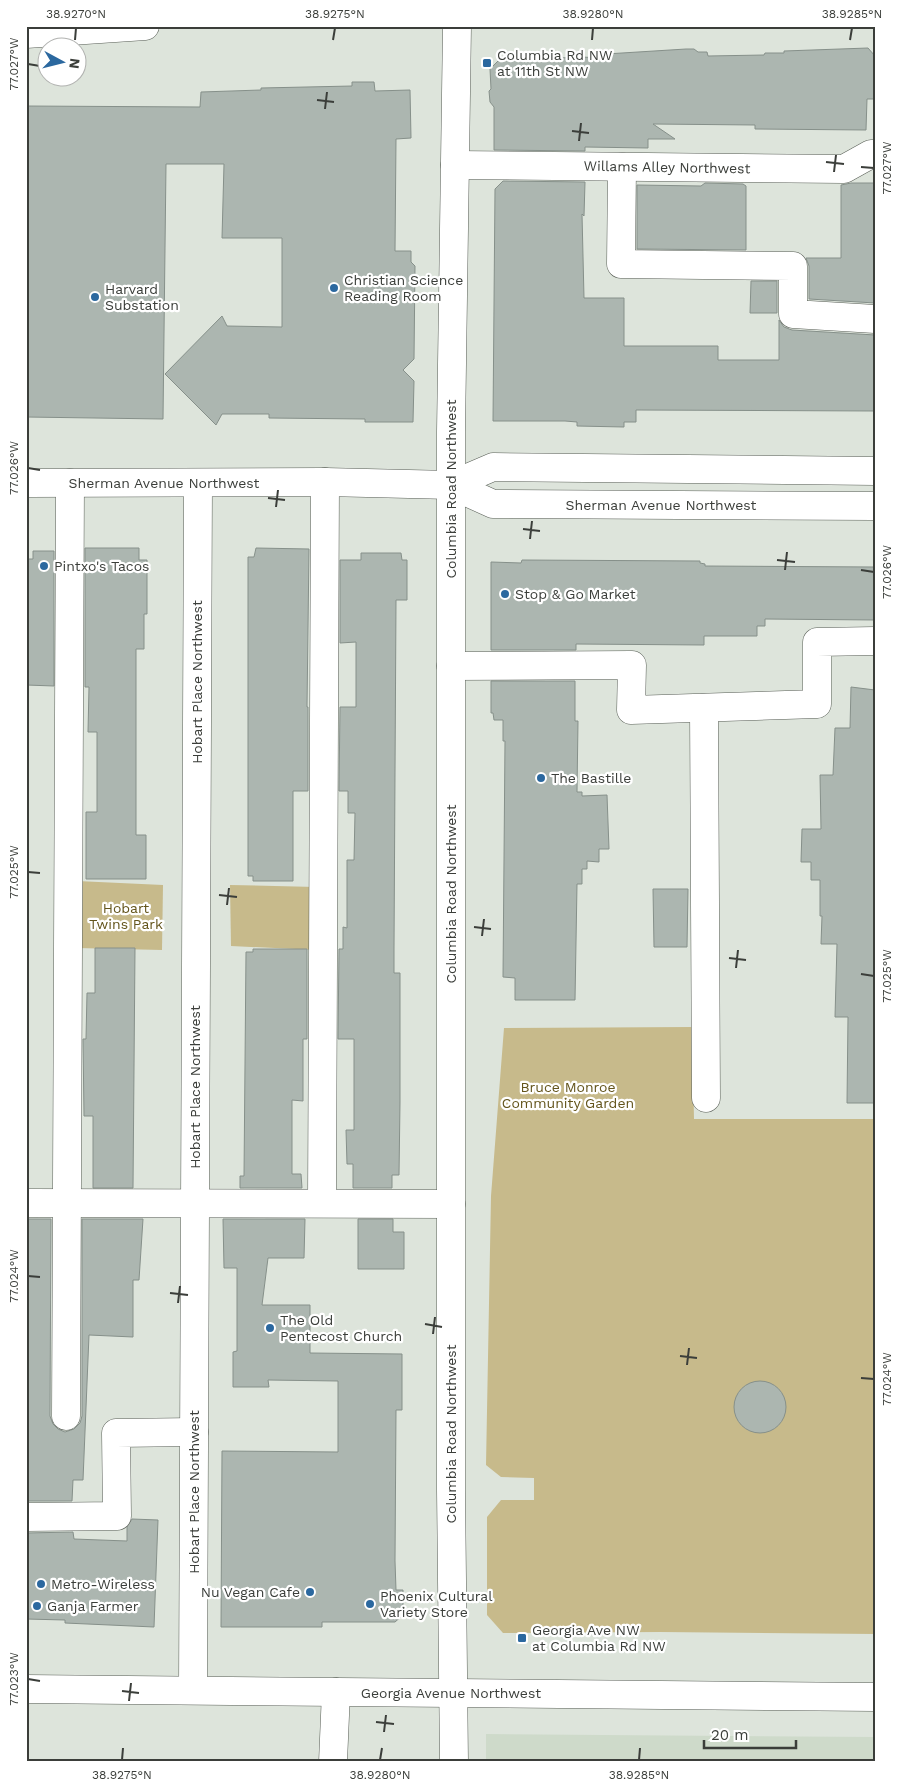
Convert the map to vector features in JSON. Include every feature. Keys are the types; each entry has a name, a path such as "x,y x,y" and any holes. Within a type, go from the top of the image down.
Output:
{"main road":[{"path":"26,34 145,26"},
{"name":"Columbia Road Northwest","path":"454,1762 452,1693 451,485 457,26"},
{"name":"Willams Alley Northwest","path":"455,165 844,169 871,154 875,154"},
{"path":"622,167 621,264 793,266 793,314 875,319"},
{"name":"Sherman Avenue Northwest","path":"451,485 493,467 875,471"},
{"path":"322,1204 325,482"},
{"name":"Sherman Avenue Northwest","path":"26,483 325,482 451,485 493,504 875,506"},
{"path":"66,1416 70,483"},
{"name":"Hobart Place Northwest","path":"193,1690 198,483"},
{"path":"451,666 632,665 631,710 817,704 818,642 875,641"},
{"path":"704,708 706,1098"},
{"path":"26,1203 451,1204"},
{"path":"26,1517 117,1516 116,1433 194,1432"},
{"name":"Georgia Avenue Northwest","path":"26,1689 875,1697"},
{"path":"333,1762 336,1692"}],"shaded area":[{"path":"486,1734 875,1737 875,1762 486,1762"}],"green space":[{"name":"Hobart Twins Park","path":"77,881 163,885 162,950 77,948"},
{"path":"230,885 316,887 317,950 231,946"},
{"name":"Bruce Monroe Community Garden","path":"692,1027 694,1119 875,1119 875,1634 503,1633 487,1615 487,1517 501,1500 534,1500 534,1478 501,1477 486,1465 491,1196 504,1028"}],"building":[{"path":"868,48 875,56 875,99 867,99 866,130 755,129 755,125 653,124 675,139 648,139 648,148 585,147 585,151 494,150 494,107 490,102 489,91 491,89 490,69 498,61 581,57 603,58 606,54 686,49 707,52 708,56 764,55 765,53 784,53 784,51"},
{"path":"352,82 374,82 375,91 410,90 411,138 396,139 395,251 411,251 411,262 415,266 414,359 403,370 414,381 413,422 365,422 365,419 269,418 269,414 222,414 216,425 165,374 222,316 227,326 282,327 282,238 222,238 224,164 166,164 163,419 26,417 26,106 200,107 201,92 261,90 261,88 352,86"},
{"path":"503,181 585,182 584,216 582,214 584,298 624,298 624,346 718,346 718,360 779,360 779,320 784,327 792,330 875,335 875,411 636,410 636,422 624,422 624,427 577,426 577,422 565,421 493,421 495,189"},
{"path":"705,183 743,184 746,186 746,250 637,249 637,185 701,186"},
{"path":"875,183 875,303 809,299 809,266 806,258 841,258 841,185"},
{"path":"751,281 777,281 777,313 750,313"},
{"path":"85,548 139,548 139,560 147,560 147,614 144,614 144,649 136,649 136,835 146,835 146,879 86,879 86,812 97,812 97,732 88,732 89,687 85,687"},
{"path":"256,548 309,549 308,791 293,791 293,881 253,881 253,876 248,876 248,557 254,557"},
{"path":"33,551 54,551 54,686 26,685 26,559 33,559"},
{"path":"361,553 401,553 402,560 407,560 407,600 396,600 394,973 400,973 400,1102 399,1175 392,1175 392,1188 353,1188 353,1164 347,1164 346,1130 354,1130 354,1039 338,1039 339,949 343,949 343,927 347,928 347,860 354,860 355,813 348,813 348,791 339,791 340,707 356,707 356,642 340,643 340,560 361,560"},
{"path":"522,560 700,561 705,566 875,567 875,620 765,619 765,626 757,626 757,636 704,636 704,645 576,644 576,650 491,650 491,562 521,563"},
{"path":"491,681 575,681 575,721 578,721 577,792 582,792 582,796 607,795 609,849 599,849 599,862 587,861 587,869 582,869 582,884 577,884 575,1000 515,1000 515,978 503,977 505,741 503,741 503,720 494,720 493,713 491,713"},
{"path":"851,687 875,690 875,1103 847,1103 848,1017 835,1017 837,944 821,944 820,880 811,880 811,862 801,862 802,829 821,829 820,775 833,775 835,728 850,728"},
{"path":"653,889 688,889 687,947 654,947"},
{"path":"95,948 135,948 133,1188 93,1188 93,1116 84,1116 83,1039 86,1039 87,993 95,993"},
{"path":"253,949 307,949 307,1039 303,1039 303,1101 292,1100 292,1174 301,1174 302,1188 240,1188 240,1176 244,1176 246,952 253,952"},
{"path":"26,1219 51,1219 50,1416 53,1424 65,1432 74,1429 80,1423 82,1416 82,1219 143,1219 139,1280 133,1280 133,1337 89,1335 83,1480 73,1480 72,1501 26,1501"},
{"path":"223,1219 305,1219 304,1258 268,1258 262,1305 310,1305 310,1353 402,1354 402,1410 396,1410 395,1561 396,1590 403,1590 403,1615 395,1622 322,1622 322,1627 221,1627 222,1451 338,1452 338,1381 268,1380 269,1387 233,1387 233,1352 237,1351 237,1268 224,1268"},
{"path":"358,1219 393,1219 393,1232 404,1232 404,1269 358,1269"},
{"path":"755,1381 765,1381 775,1385 782,1392 786,1407 782,1422 775,1429 765,1433 755,1433 745,1429 738,1422 734,1412 734,1402 738,1392 745,1385"},
{"path":"132,1519 158,1520 154,1627 65,1623 65,1620 26,1619 26,1533 73,1532 74,1539 127,1541 127,1527"}],"place":[{"name":"Columbia Rd NW at 11th St NW","path":"487,63"},
{"name":"Christian Science Reading Room","path":"334,288"},
{"name":"Harvard Substation","path":"95,297"},
{"name":"Pintxo's Tacos","path":"44,566"},
{"name":"Stop & Go Market","path":"505,594"},
{"name":"The Bastille","path":"541,778"},
{"name":"The Old Pentecost Church","path":"270,1328"},
{"name":"Metro-Wireless","path":"41,1584"},
{"name":"Nu Vegan Cafe","path":"310,1592"},
{"name":"Phoenix Cultural Variety Store","path":"370,1604"},
{"name":"Ganja Farmer","path":"37,1606"},
{"name":"Georgia Ave NW at Columbia Rd NW","path":"522,1638"}]}
